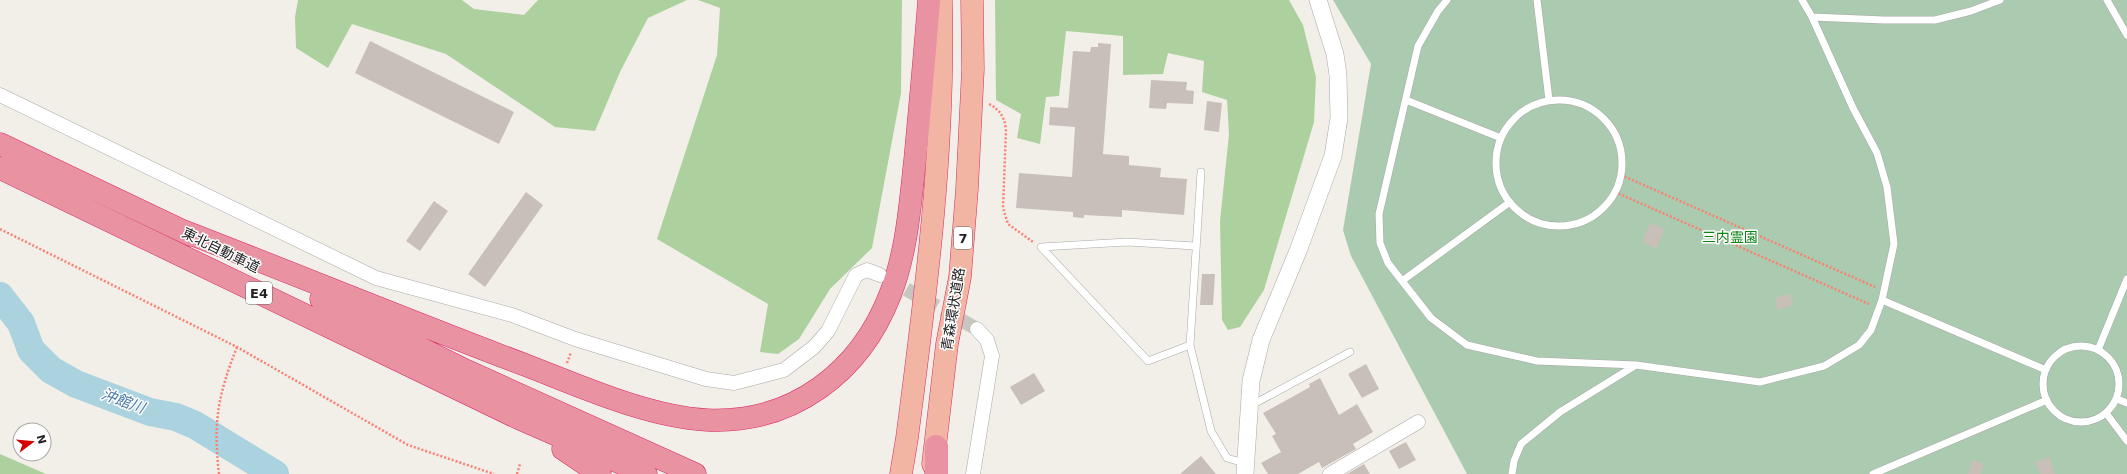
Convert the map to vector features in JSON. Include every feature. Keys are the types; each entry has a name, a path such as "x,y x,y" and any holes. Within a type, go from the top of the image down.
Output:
{"highway":[{"path":"178,229 477,347 620,399 662,412 707,420 739,418 770,413 801,400 829,382 853,359 872,332 891,294 908,230 925,63 929,0"},
{"name":"青森環状道路","path":"901,474 907,438 935,206 942,43 941,0"},
{"name":"青森環状道路","path":"931,474 936,446 947,344 960,270 967,189 973,70 972,0"},
{"name":"東北自動車道","path":"0,144 178,229 467,371 695,474"},
{"name":"東北自動車道","path":"0,168 518,418"},
{"path":"518,418 600,474"},
{"path":"518,418 646,474"},
{"path":"936,446 936,474"}],"street":[{"path":"1245,468 1251,381 1261,340 1298,251 1333,156 1339,118 1338,75 1335,54 1318,0"},
{"path":"0,95 376,278 512,315 575,339 706,379 734,383 784,370 814,347 828,331 856,275 867,270 880,275"},
{"path":"973,474 992,356 987,340 977,329"},
{"path":"1330,474 1418,422"}],"lane":[{"path":"1447,0 1438,11 1418,46 1379,214 1380,243 1388,262 1431,318 1468,345 1537,361 1636,364 1760,382 1824,366 1859,345 1871,330 1879,309 1894,244 1887,187 1877,153 1853,108 1812,17 1802,0"},
{"path":"1537,0 1549,100"},
{"path":"1812,17 1884,20 1935,20 1971,11 2000,0"},
{"path":"2107,0 2127,35"},
{"path":"1406,100 1501,138"},
{"path":"1549,100 1571,100 1591,108 1608,122 1619,141 1623,162 1620,184 1611,201 1597,214 1580,224 1561,227 1541,224 1530,218 1510,202 1501,188 1496,171 1496,154 1501,138 1512,120 1529,107 1549,100"},
{"path":"1200,172 1190,345 1211,430 1227,458 1245,468"},
{"path":"1402,281 1510,202"},
{"path":"1041,247 1127,242 1195,246"},
{"path":"1041,247 1148,361 1190,345"},
{"path":"2098,350 2127,279"},
{"path":"1882,300 2046,370"},
{"path":"2086,346 2098,350 2108,357 2115,366 2119,376 2120,388 2117,399 2106,414 2090,421 2073,422 2062,417 2053,410 2047,400 2044,390 2046,370 2052,360 2062,351 2074,347 2086,346"},
{"path":"1249,407 1350,352"},
{"path":"1512,474 1514,461 1521,444 1560,412 1636,364"},
{"path":"2117,399 2127,403"},
{"path":"1873,474 2047,400"},
{"path":"2106,414 2127,441"}],"path":[{"path":"984,101 999,109 1004,118 1006,129 1002,208 1008,224 1041,247"},
{"path":"1621,175 1884,292"},
{"path":"1615,192 1879,309"},
{"path":"0,229 237,347 408,445 494,474"},
{"path":"219,474 215,425 223,383 237,347"},
{"path":"517,474 520,464"}],"green space":[{"path":"298,0 462,0 474,9 524,15 538,0 687,0 648,18 620,72 595,131 555,127 446,54 352,24 328,68 296,48 295,17"},
{"path":"698,0 902,0 901,93 872,248 830,289 799,339 778,354 760,352 768,304 657,239 717,55 720,8"},
{"path":"995,0 1289,0 1303,25 1316,77 1314,122 1264,290 1240,327 1228,330 1222,320 1220,221 1229,134 1227,100 1202,92 1204,61 1168,53 1163,74 1123,75 1123,36 1066,31 1059,96 1046,97 1040,144 1017,138 1021,114 996,100"},
{"name":"三内霊園","path":"1333,0 2127,0 2127,474 1467,474 1351,256 1343,230 1371,64"},
{"path":"0,454 12,459 12,462 18,462 46,474 0,474"}],"building":[{"path":"370,41 514,112 499,144 355,73"},
{"path":"1098,43 1111,44 1103,154 1129,156 1129,165 1161,168 1160,177 1187,179 1184,215 1122,210 1122,217 1084,215 1084,218 1073,217 1073,212 1016,208 1019,173 1072,177 1075,127 1049,125 1050,107 1068,108 1073,51 1090,52 1091,47 1098,47"},
{"path":"1151,80 1187,82 1186,90 1194,91 1193,104 1167,103 1166,109 1149,108"},
{"path":"1207,101 1222,103 1219,132 1204,130"},
{"path":"526,192 543,205 485,287 468,274"},
{"path":"434,201 448,211 420,251 406,241"},
{"path":"1650,223 1665,229 1656,249 1642,242"},
{"path":"1202,274 1215,274 1213,305 1200,305"},
{"path":"1790,293 1793,305 1778,310 1775,298"},
{"path":"1366,364 1379,389 1362,398 1348,374"},
{"path":"1034,373 1045,391 1021,405 1010,387"},
{"path":"1320,378 1339,415 1357,404 1373,432 1353,444 1356,449 1322,468 1319,462 1298,474 1268,474 1261,463 1281,452 1272,436 1276,434 1263,413 1310,387 1309,384"},
{"path":"1406,442 1416,460 1399,469 1389,451"},
{"path":"1201,456 1216,474 1180,474"},
{"path":"2049,457 2055,474 2040,474 2035,462"},
{"path":"1972,460 1984,464 1981,474 1968,474"},
{"path":"1364,464 1370,474 1347,474"}],"waterway":[{"name":"沖館川","path":"0,296 21,323 31,350 51,370 76,384 150,412 176,417 195,425 275,474"}],"tunnel":[{"path":"888,279 977,329"}]}
